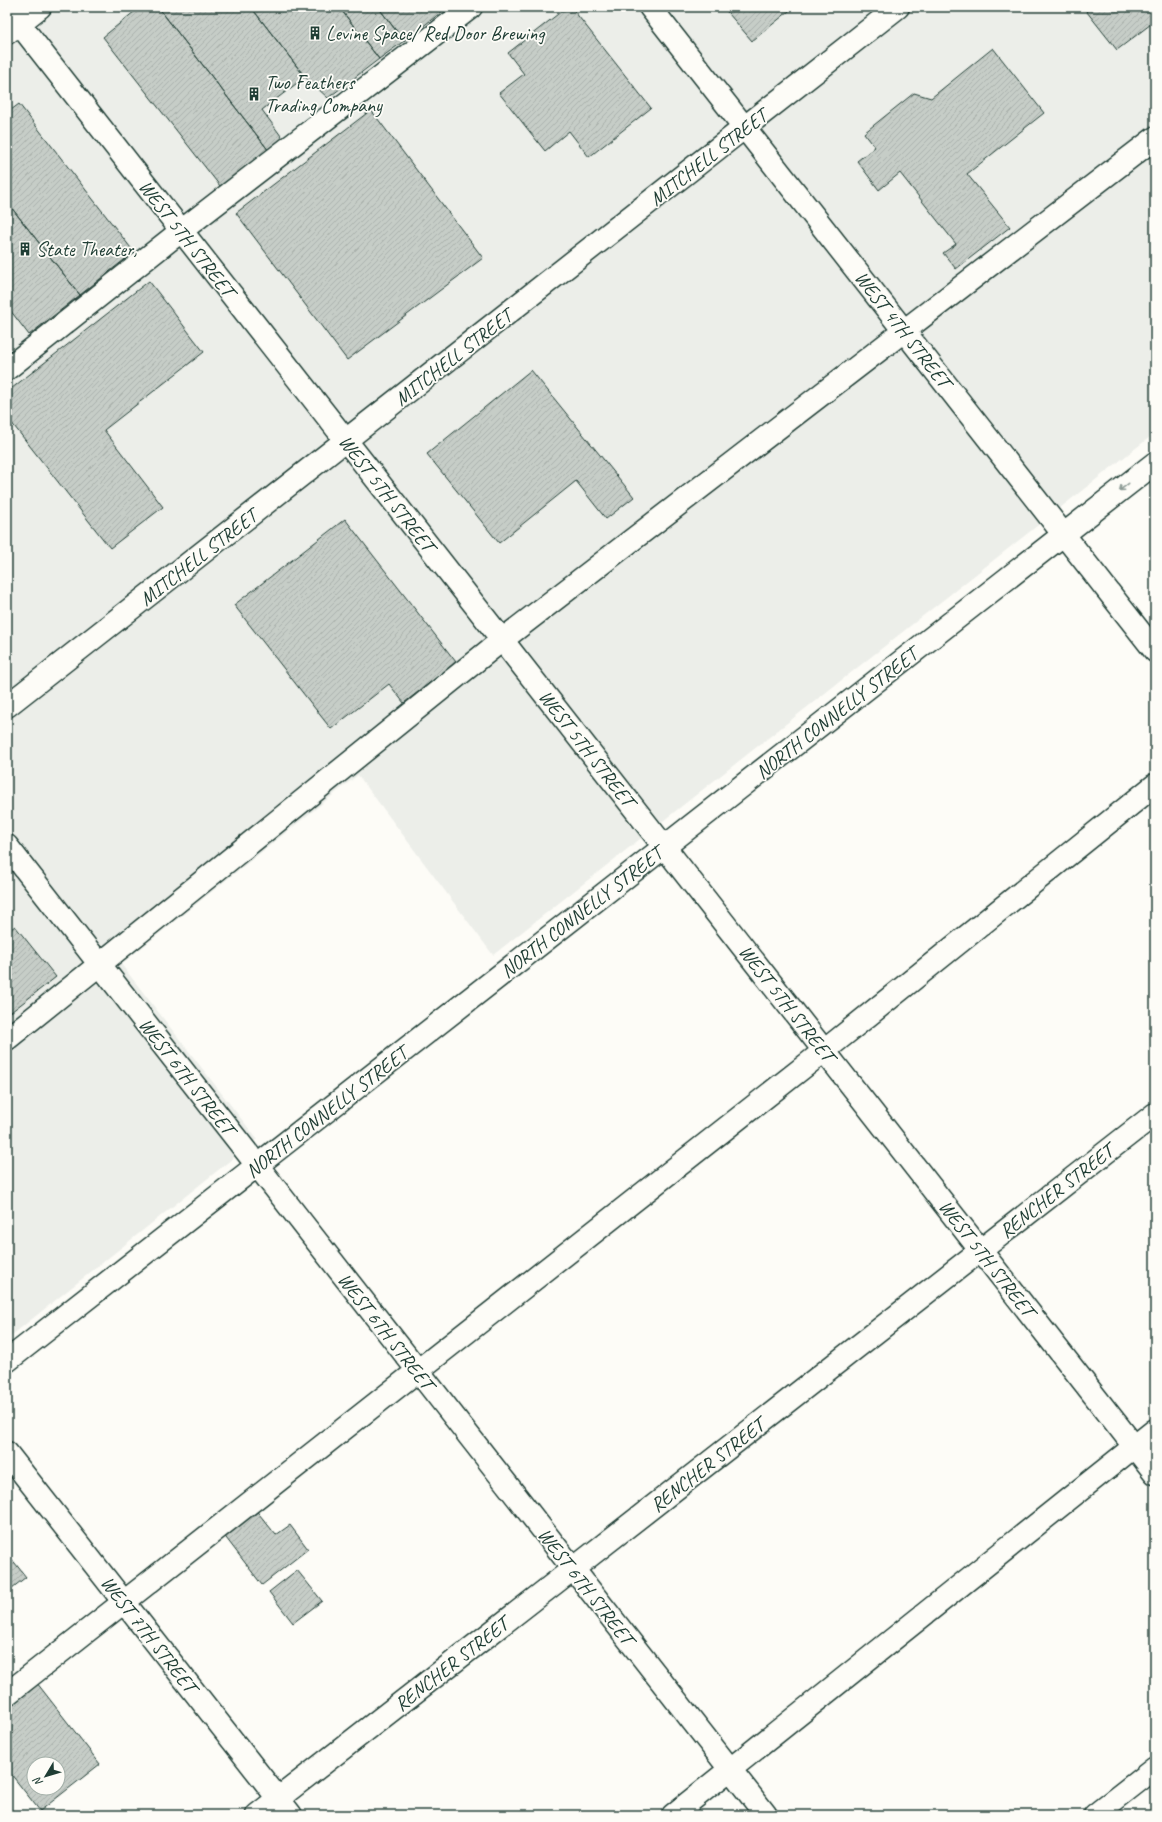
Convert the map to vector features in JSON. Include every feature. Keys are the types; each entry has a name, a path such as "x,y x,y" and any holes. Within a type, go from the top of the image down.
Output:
{"street":[{"path":"11,21 40,7"},
{"path":"7,369 181,231 471,7"},
{"name":"WEST 4TH STREET","path":"650,7 1155,651"},
{"name":"MITCHELL STREET","path":"7,706 898,7"},
{"name":"WEST 5TH STREET","path":"11,21 181,231 1155,1473"},
{"path":"7,1039 502,640 1155,138"},
{"name":"NORTH CONNELLY STREET","path":"7,1361 1155,463"},
{"path":"7,1694 824,1051 1155,785"},
{"name":"WEST 6TH STREET","path":"7,846 766,1815"},
{"name":"RENCHER STREET","path":"257,1815 574,1570 1155,1114"},
{"path":"673,1815 1155,1430"},
{"name":"WEST 7TH STREET","path":"7,1454 292,1815"},
{"path":"1095,1815 1155,1768"}],"shaded area":[{"path":"7,7 1155,7 1155,433 493,955 358,775 121,964 257,1139 7,1339"}],"building":[{"path":"140,7 158,7 269,151 220,186 103,37"},
{"name":"Two Feathers Trading Company","path":"158,7 251,7 305,77 262,110 284,140 269,151"},
{"name":"Levine Space/ Red Door Brewing","path":"251,7 339,7 379,59 328,98 305,77"},
{"path":"339,7 378,7 404,41 379,59"},
{"path":"378,7 448,7 404,41"},
{"path":"567,7 571,7 651,108 589,157 569,131 545,151 499,93 524,74 508,53"},
{"path":"723,7 794,7 752,41"},
{"path":"1083,7 1155,7 1155,21 1117,50"},
{"path":"993,48 1044,113 967,174 1010,227 956,269 943,253 956,244 900,173 879,190 857,161 875,147 864,133 914,93 931,98"},
{"path":"19,104 134,252 80,295 7,202 7,113"},
{"path":"371,110 483,258 347,360 236,213"},
{"name":"State Theater,","path":"7,202 80,295 29,335 7,306"},
{"path":"149,281 204,352 104,430 163,507 110,548 7,417 7,392"},
{"path":"531,370 634,497 606,519 576,481 499,543 427,454"},
{"path":"345,519 456,662 404,703 389,684 331,729 234,605"},
{"path":"15,926 56,977 7,1015 7,932"},
{"path":"255,1509 276,1535 290,1525 308,1549 262,1585 223,1534"},
{"path":"7,1553 26,1577 7,1592"},
{"path":"297,1570 322,1601 293,1623 269,1592"},
{"path":"37,1683 100,1764 66,1791 66,1756 26,1756 26,1793 7,1769 7,1707"},
{"path":"28,1796 59,1796 40,1811"}],"place":[{"name":"Levine Space/ Red Door Brewing","path":"315,33"},
{"name":"Two Feathers Trading Company","path":"254,94"},
{"name":"State Theater,","path":"25,249"}]}
